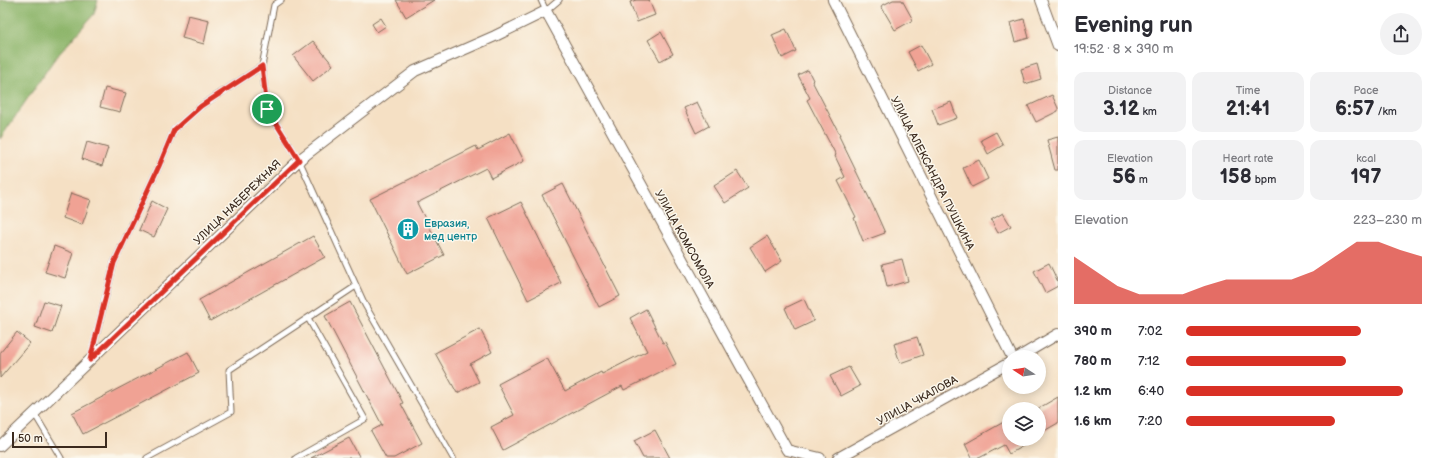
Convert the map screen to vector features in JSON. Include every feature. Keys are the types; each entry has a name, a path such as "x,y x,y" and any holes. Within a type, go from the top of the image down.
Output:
{"street":[{"name":"УЛИЦА АЛЕКСАНДРА ПУШКИНА","path":"833,0 1008,350"},
{"path":"1041,0 1058,46"},
{"name":"УЛИЦА НАБЕРЕЖНАЯ","path":"0,446 299,160 414,71 495,36 546,11"},
{"name":"УЛИЦА КОМСОМОЛА","path":"546,11 787,450 820,458"},
{"path":"1031,350 1058,334"},
{"name":"УЛИЦА ЧКАЛОВА","path":"838,458 1002,366"}],"lane":[{"path":"281,0 274,5 262,66 267,109 299,160 365,305 453,458"},
{"path":"541,0 546,11 559,0"},
{"path":"90,360 114,263 174,130 201,106 262,66"},
{"path":"147,458 231,412 229,370 356,286"},
{"path":"296,458 365,418 308,318"},
{"path":"34,413 61,458"}],"green space":[{"path":"0,0 98,0 94,14 53,61 0,139"}],"building":[{"path":"396,0 434,0 406,17"},
{"path":"636,0 649,0 655,15 637,22 630,2"},
{"path":"893,0 902,0 913,20 895,30 881,6"},
{"path":"188,15 209,20 204,44 182,38"},
{"path":"381,18 386,26 377,32 372,24"},
{"path":"1024,19 1029,38 1015,42 1010,23"},
{"path":"786,29 796,51 782,58 772,35"},
{"path":"661,32 673,54 660,61 648,40"},
{"path":"313,41 333,65 313,81 293,56"},
{"path":"921,45 931,64 918,71 908,52"},
{"path":"1037,64 1041,79 1025,84 1021,69"},
{"path":"808,70 885,233 863,241 854,218 856,217 838,181 845,177 835,156 836,155 807,100 810,98 798,75"},
{"path":"105,88 126,93 120,112 100,107"},
{"path":"1052,95 1058,111 1036,122 1028,106"},
{"path":"697,102 709,126 696,133 684,108"},
{"path":"951,102 957,118 938,125 932,109"},
{"path":"996,132 1003,145 988,154 981,140"},
{"name":"Евразия, мед центр","path":"510,133 524,161 491,178 486,168 417,203 444,255 407,274 370,199 476,146 478,150"},
{"path":"1058,137 1058,170 1055,170 1047,140"},
{"path":"87,142 108,148 102,166 82,159"},
{"path":"979,160 988,179 972,187 963,168"},
{"path":"737,171 748,188 725,203 714,186"},
{"path":"563,184 620,296 599,307 542,195"},
{"path":"71,193 91,200 82,225 63,218"},
{"path":"152,201 167,209 154,237 139,230"},
{"path":"521,202 561,283 528,300 488,218"},
{"path":"1003,213 1011,226 998,233 991,220"},
{"path":"313,236 325,257 210,321 199,300"},
{"path":"767,236 782,261 765,272 750,247"},
{"path":"54,246 73,253 65,278 45,272"},
{"path":"902,259 908,281 887,287 882,264"},
{"path":"1049,263 1058,282 1058,286 1045,293 1034,271"},
{"path":"804,299 814,321 795,330 785,308"},
{"path":"44,301 61,306 52,333 35,327"},
{"path":"350,302 403,403 401,404 422,443 394,458 386,458 371,431 382,425 325,316"},
{"path":"646,309 663,343 665,342 676,364 624,390 622,386 503,450 491,427 514,415 498,384 547,358 565,391 601,372 602,374 647,351 630,318"},
{"path":"480,329 492,352 470,364 479,382 457,393 435,353"},
{"path":"17,332 30,343 0,378 0,353"},
{"path":"917,337 923,355 900,363 894,344"},
{"path":"188,352 199,373 83,434 72,413"},
{"path":"849,367 860,386 841,396 830,376"},
{"path":"1058,397 1058,423 1046,430 1046,404"},
{"path":"1002,423 1002,446 979,458 972,458 965,444"},
{"path":"655,430 670,458 643,458 634,441"},
{"path":"349,438 360,458 311,458"},
{"path":"1005,446 1023,446 1009,454"}],"place":[{"name":"Евразия, мед центр","path":"408,229"}],"route":[{"path":"262,66 267,109 299,160 90,360 114,263 174,130 201,106 262,66"}]}
